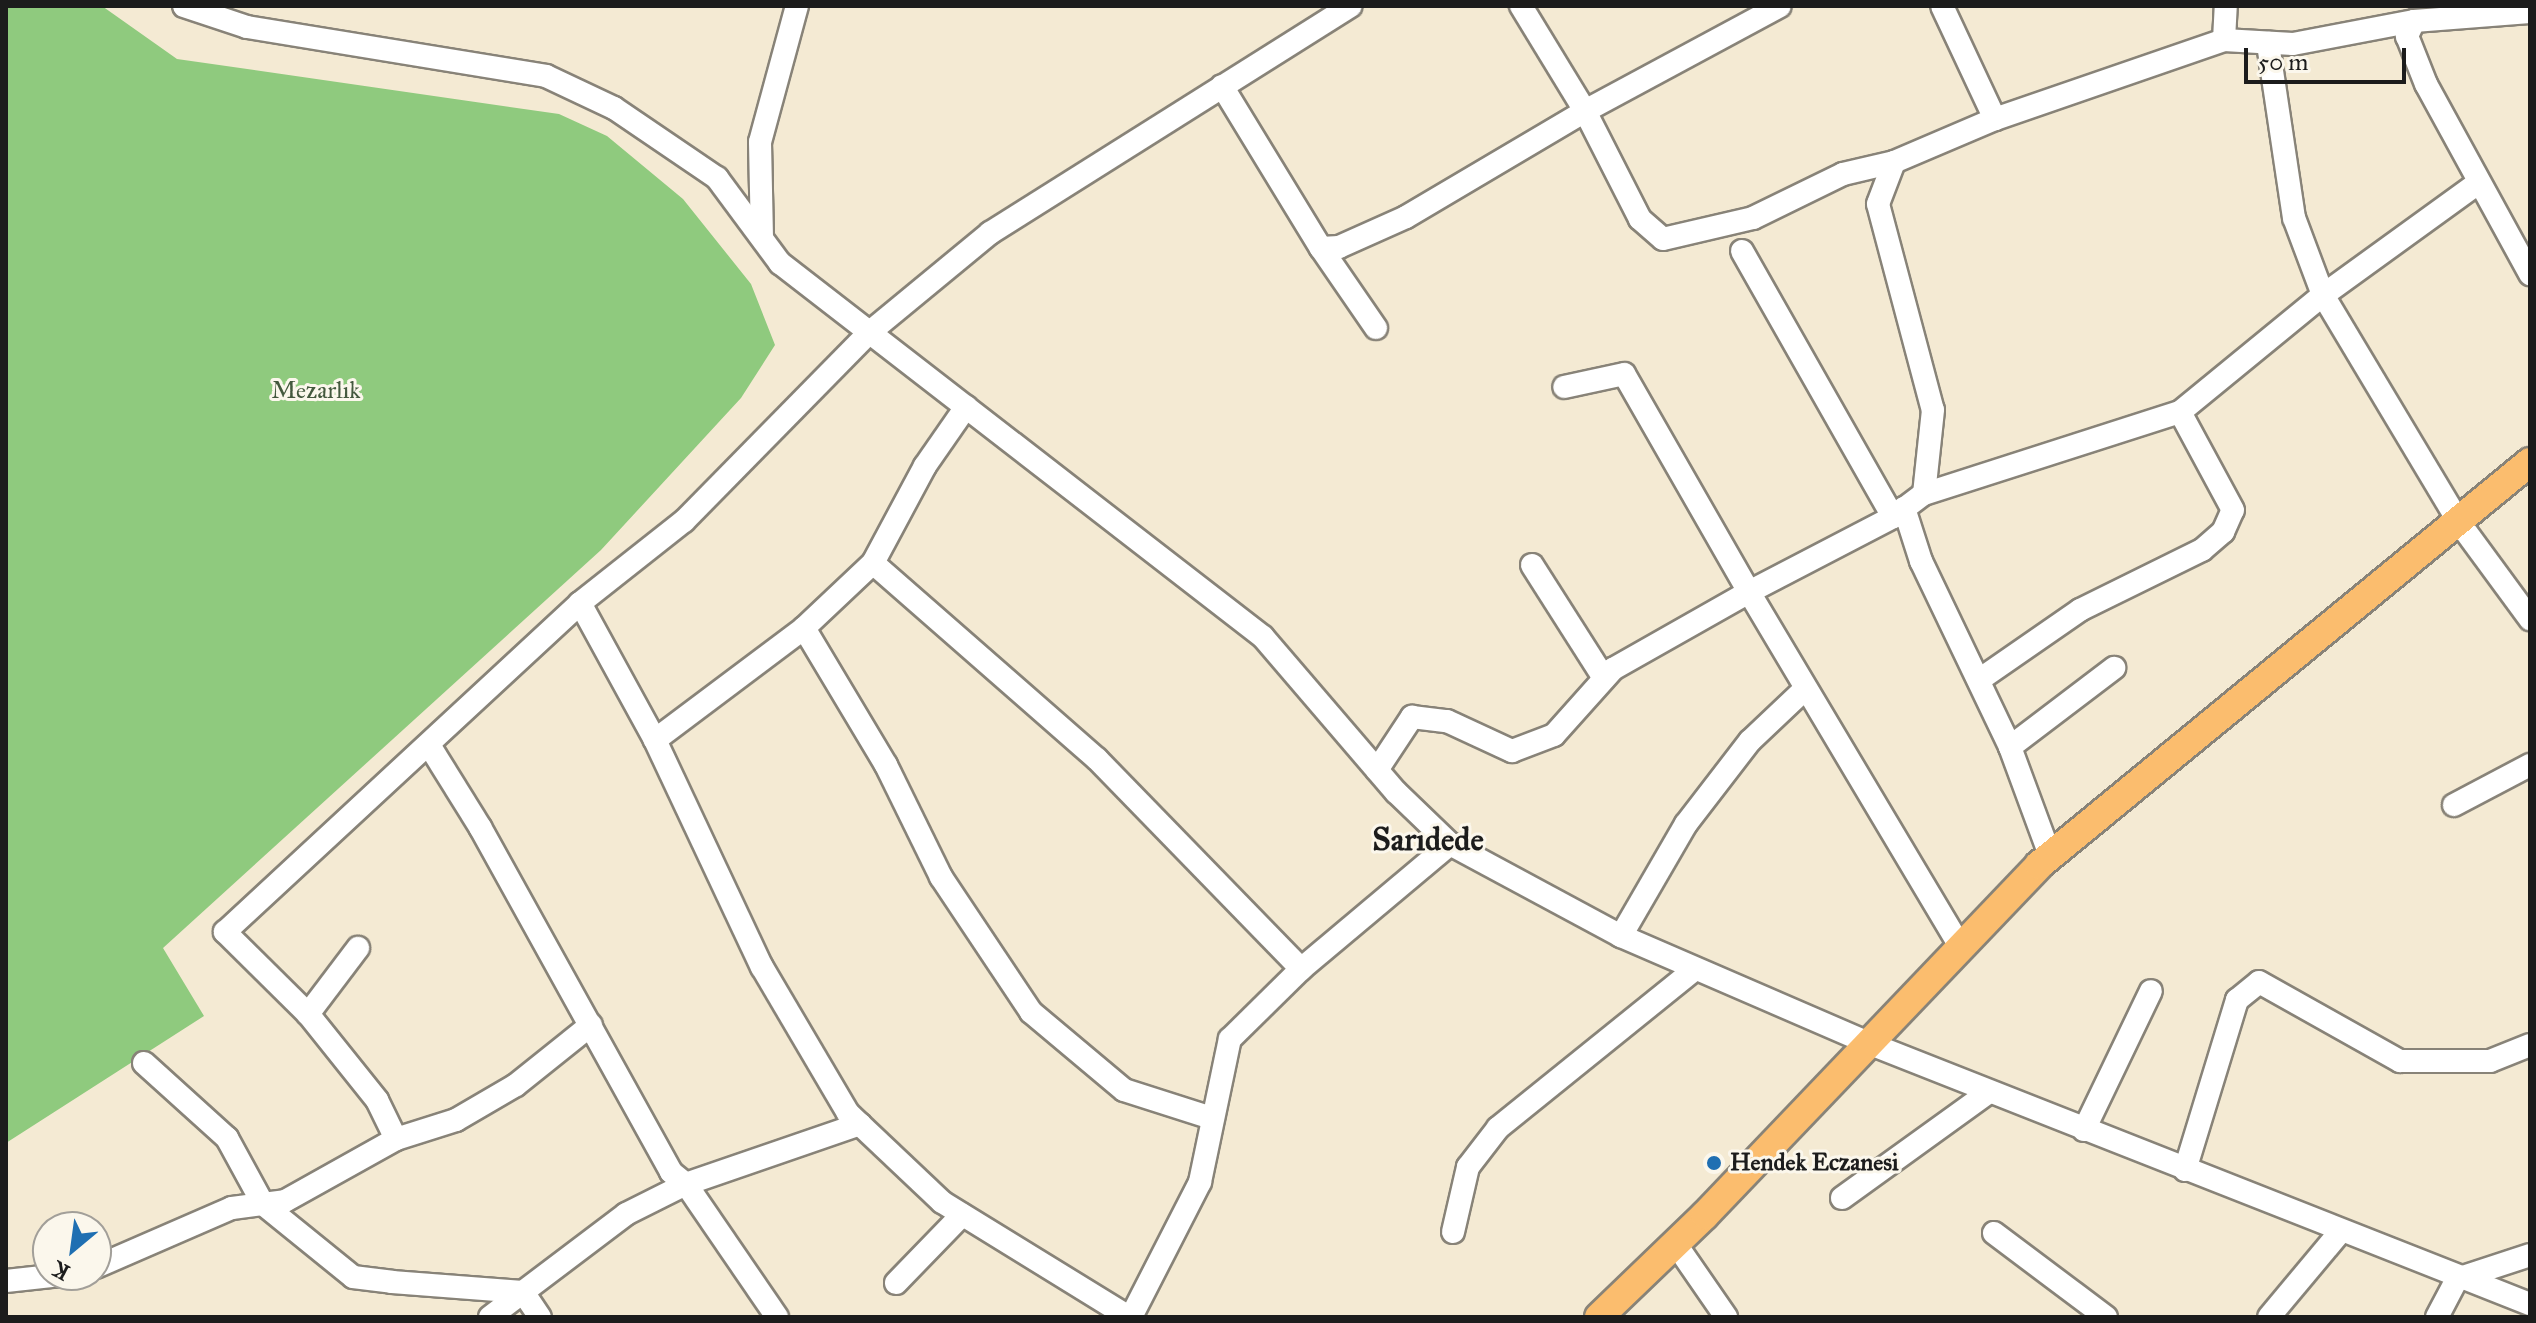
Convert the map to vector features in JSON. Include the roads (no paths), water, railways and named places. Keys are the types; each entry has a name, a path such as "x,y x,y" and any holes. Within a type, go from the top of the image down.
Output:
{"main road":[{"path":"1599,1317 1675,1243 2050,855 2530,462"}],"street":[{"path":"184,6 247,27 546,76 614,108 717,178 780,263 1263,637 1377,770 1450,844 1621,936 1868,1043 2487,1291 2530,1304"},
{"path":"762,238 760,142 797,6"},
{"path":"396,1139 377,1100 308,1014 225,932 580,603 684,521 870,332 990,233 1350,6"},
{"path":"1521,6 1585,111 1640,219 1663,239 1753,218 1843,174 1894,162 1995,119 2224,40 2293,44 2414,21 2530,12"},
{"path":"1321,248 1339,247 1406,217 1585,111 1780,6"},
{"path":"1942,6 1995,119"},
{"path":"2224,40 2226,6"},
{"path":"2414,21 2407,36 2416,60 2478,183 2530,274"},
{"path":"2268,43 2294,218 2323,295 2458,521 2530,619"},
{"path":"1222,86 1321,248 1376,328"},
{"path":"1894,162 1878,204 1933,410 1924,494"},
{"path":"1377,770 1412,717 1447,721 1512,751 1554,735 1604,678 1749,592 1898,512 1924,494 2180,412 2323,295 2478,183"},
{"path":"1742,251 1898,512 2010,747 2050,855"},
{"path":"1564,387 1624,374 1805,689 1960,946"},
{"path":"655,740 804,628 873,563 925,466 966,407"},
{"path":"1979,680 2080,610 2202,550 2223,532 2233,510 2180,412"},
{"path":"873,563 1097,759 1301,969"},
{"path":"1532,565 1604,678"},
{"path":"580,603 655,740 762,967 848,1113 962,1215 1130,1317 1200,1182 1230,1039 1301,969 1450,844"},
{"path":"804,628 886,765 941,877 1031,1012 1124,1090 1212,1118"},
{"path":"2010,747 2114,668"},
{"path":"1621,936 1686,824 1750,741 1805,689"},
{"path":"429,745 591,1025 671,1172 686,1184 777,1317"},
{"path":"2454,805 2530,765"},
{"path":"308,1014 358,948"},
{"path":"1453,1232 1468,1167 1498,1128 1695,969"},
{"path":"2185,1170 2237,1000 2259,982 2400,1061 2490,1061 2530,1045"},
{"path":"2084,1130 2151,991"},
{"path":"112,1260 232,1208 285,1201 396,1139 456,1120 504,1092 591,1025"},
{"path":"144,1063 227,1138 263,1204 353,1277 523,1292"},
{"path":"1842,1198 1989,1092"},
{"path":"490,1317 626,1214 686,1184 860,1124"},
{"path":"896,1283 962,1215"},
{"path":"2269,1317 2340,1232"},
{"path":"1994,1233 2106,1317"},
{"path":"1675,1243 1726,1317"},
{"path":"2437,1317 2457,1279 2530,1255"},
{"path":"6,1281 32,1278"},
{"path":"523,1292 540,1317"}],"place":[{"name":"Hendek Eczanesi","path":"1714,1163"}],"district":[{"name":"Sarıdede","path":"1428,840"}],"park label":[{"name":"Mezarlık","path":"316,391"}]}
